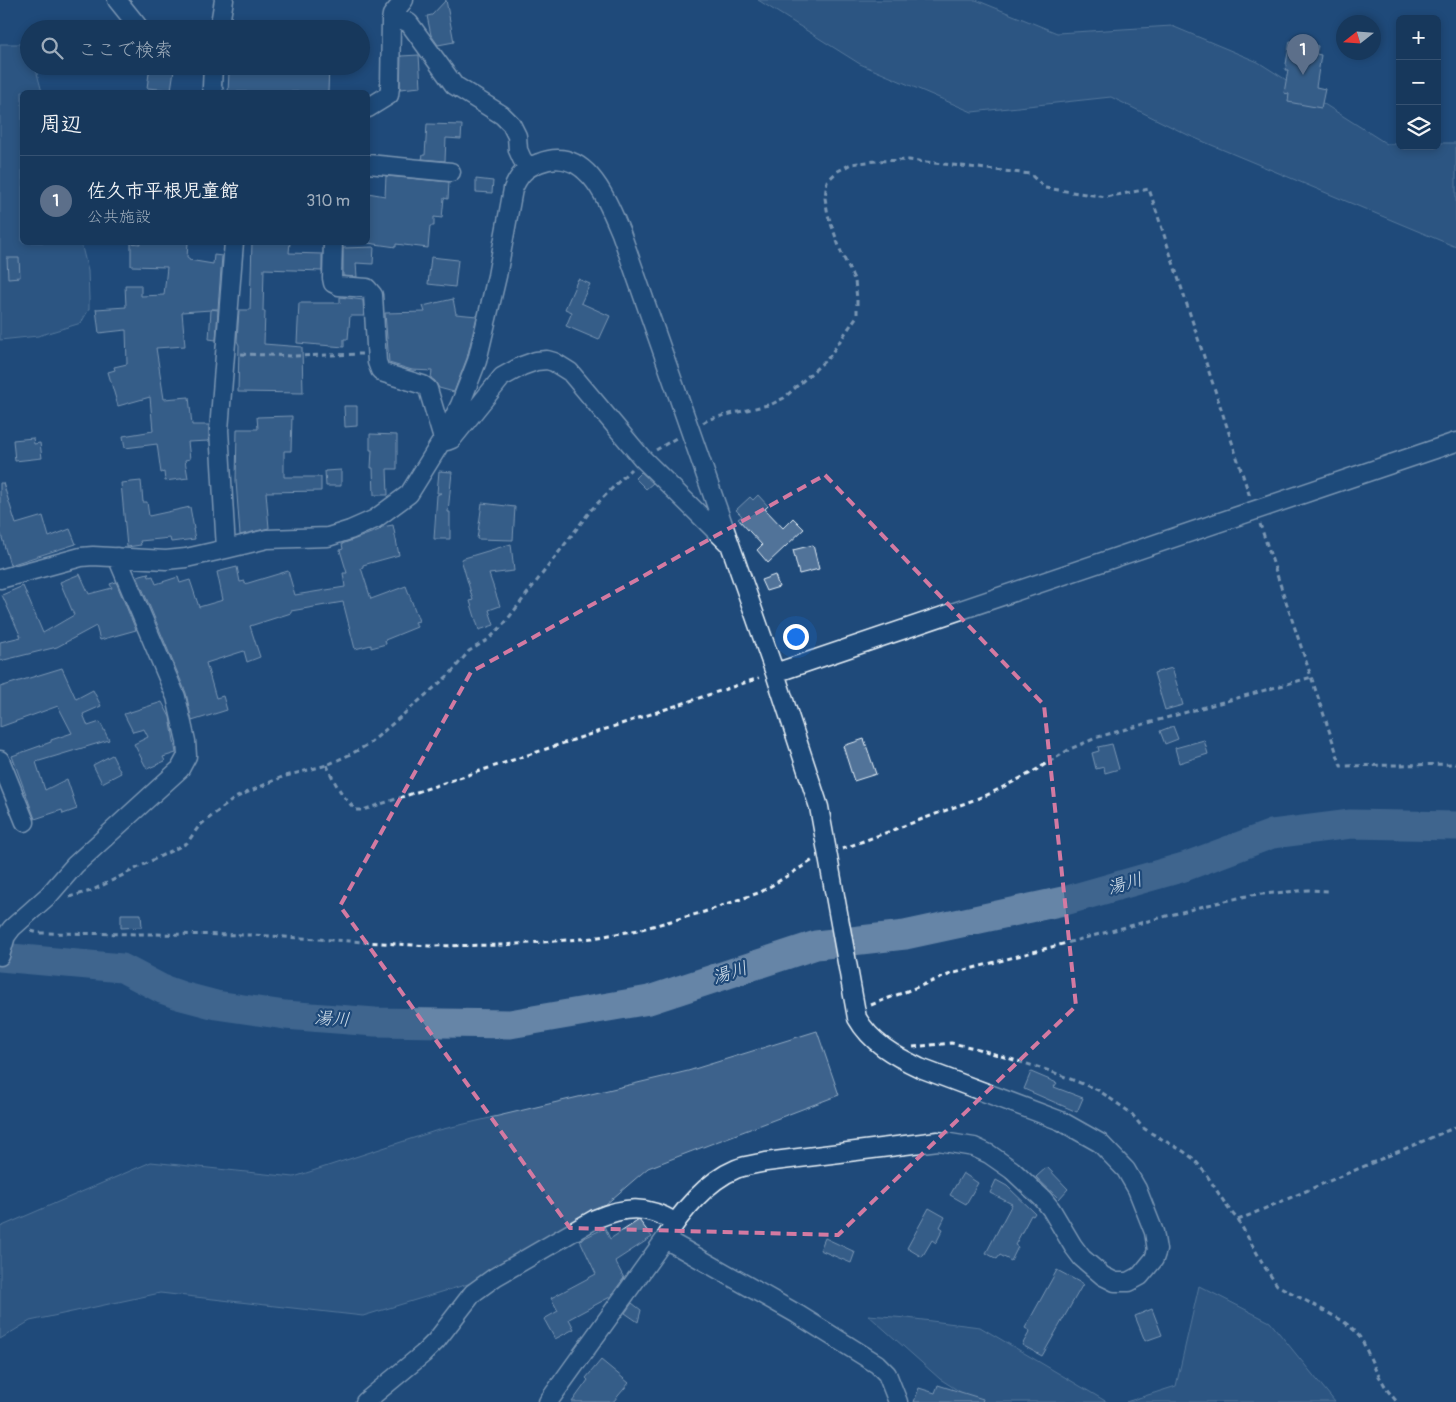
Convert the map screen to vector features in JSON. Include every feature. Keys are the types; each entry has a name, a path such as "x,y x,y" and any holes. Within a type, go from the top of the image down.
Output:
{"street":[{"path":"118,0 134,20"},
{"path":"221,20 224,0"},
{"path":"370,107 389,95 392,15 404,0"},
{"path":"392,15 410,23 454,85 502,115 511,124 517,136 518,150 528,167"},
{"path":"213,75 213,90"},
{"path":"0,579 81,557 166,560 186,558 267,539 328,537 366,524 409,494 443,439 460,404 476,361 497,276 513,189 522,173 528,167 544,161 565,160 579,166 598,184 621,233 775,673 819,807 857,1018 863,1028 876,1042 900,1058 920,1068 1061,1121 1100,1143 1126,1170 1137,1189 1151,1224 1157,1250 1148,1269 1129,1282 1116,1282 1103,1276 1082,1258 1072,1246 1051,1209 1043,1199 1012,1170 989,1154 974,1147 938,1141 766,1162 739,1168 712,1182 675,1222 665,1239 548,1402"},
{"path":"370,164 451,172"},
{"path":"226,549 219,430 234,245"},
{"path":"333,245 333,283 339,286 367,288 373,295 376,354 380,370 384,373 423,385 428,389 443,439 447,442 452,439 502,377 536,361 547,360 554,362 570,372 642,458 730,546"},
{"path":"775,673 1456,442"},
{"path":"0,956 6,936 19,921 49,895 75,865 180,769 187,756 185,734 176,697 117,557"},
{"path":"0,760 25,822"},
{"path":"365,1402 436,1341 473,1293 495,1277 595,1219 612,1212 636,1209 660,1213 675,1222"},
{"path":"665,1239 797,1314 877,1364 887,1374 898,1402"}],"path":[{"path":"65,899 90,891 188,843 199,826 235,798 282,777 327,765 369,744 450,674 469,652 489,639 510,617 591,510 642,458 709,419 772,404 784,398 829,357 857,316 855,281 841,252 824,198 827,181 838,171 850,164 876,161 910,160 1030,174 1045,188 1106,197 1149,188 1254,509 1341,766 1456,764"},
{"path":"225,353 294,356 376,354"},
{"path":"327,765 349,804 356,810 363,810 775,673"},
{"path":"19,921 26,929 39,933 253,935 429,946 504,944 593,938 638,930 704,912 761,892 812,860 829,858 865,839 987,795 1032,773 1070,749 1098,737 1312,677"},
{"path":"856,1008 952,974 1204,906 1251,895 1310,890 1328,891"},
{"path":"900,1058 904,1052 912,1047 951,1043 975,1048 1050,1071 1098,1090 1130,1113 1150,1133 1183,1150 1194,1159 1238,1220 1277,1285 1343,1321 1354,1330 1362,1340 1376,1371 1397,1402"},
{"path":"1238,1220 1456,1126"}],"highlighted area":[{"path":"825,475 1044,705 1076,1006 838,1235 570,1228 340,906 471,672"}],"shaded area":[{"path":"758,0 976,0 1057,33 1172,26 1258,62 1387,144 1396,144 1396,150 1441,150 1441,143 1456,143 1456,247 1190,136 1111,97 972,112 860,64"},
{"path":"0,44 20,44 20,75 37,75 41,90 20,90 20,245 82,245 88,271 89,309 81,323 38,336 0,340"},
{"path":"817,1031 839,1095 648,1168 569,1236 481,1280 363,1316 160,1293 30,1321 0,1339 0,1227 151,1162 294,1177 435,1131 688,1071"},
{"path":"1199,1286 1270,1322 1335,1402 1126,1402 1176,1386"},
{"path":"868,1315 980,1327 1107,1402 976,1402 940,1379"}],"building":[{"path":"446,0 454,42 438,45 431,35 427,16 432,15"},
{"path":"1290,41 1318,46 1316,54 1321,55 1316,87 1325,89 1321,108 1288,102 1289,94 1284,93 1288,70 1285,70"},
{"path":"419,55 421,87 400,89 401,56"},
{"path":"149,75 173,75 171,90 147,88"},
{"path":"229,75 329,75 328,90 228,90"},
{"path":"427,124 462,125 461,139 446,138 445,161 422,159 423,155 425,155"},
{"path":"386,176 449,182 448,199 444,198 442,218 434,217 434,226 430,226 428,248 396,244 396,247 370,243 370,193 385,196"},
{"path":"476,179 493,181 492,193 476,192"},
{"path":"131,245 188,245 187,258 189,260 213,264 214,255 222,256 218,309 211,309 218,310 216,340 209,339 211,310 182,312 185,346 156,348 164,399 189,397 192,425 209,425 209,441 188,442 190,459 185,460 188,478 165,481 164,472 161,473 157,444 125,448 123,436 153,431 150,397 118,406 108,372 115,370 114,367 127,364 126,330 99,333 96,309 126,307 125,285 141,285 141,296 164,295 167,267 131,266"},
{"path":"252,245 290,245 289,253 322,254 322,271 264,269 264,344 302,347 303,393 238,392 239,345 237,341 239,310 250,310"},
{"path":"374,247 373,264 356,263 357,277 343,276 343,248"},
{"path":"431,257 458,260 455,287 428,284"},
{"path":"7,258 19,258 20,277 8,278"},
{"path":"578,279 590,284 581,303 610,316 599,340 566,326 572,312 565,309"},
{"path":"340,297 363,300 364,316 350,316 348,339 344,339 344,347 297,343 299,303 340,303"},
{"path":"453,299 456,314 477,316 467,358 454,392 439,388 431,378 432,371 412,370 389,363 385,313 425,312 423,306"},
{"path":"344,406 357,406 357,426 345,427"},
{"path":"292,416 291,451 284,451 284,477 321,477 321,491 266,492 269,528 240,535 236,481 237,429 258,429 257,417"},
{"path":"370,434 397,435 397,469 387,469 388,495 374,495"},
{"path":"33,438 34,444 40,443 42,458 15,461 13,440"},
{"path":"341,470 341,486 326,486 325,471"},
{"path":"439,471 452,472 448,512 450,512 450,539 434,539 437,495 441,493 437,493"},
{"path":"641,472 653,483 646,489 635,478"},
{"path":"141,481 143,502 147,502 149,516 190,507 195,539 171,542 170,538 140,541 141,545 127,547 121,483"},
{"path":"0,483 3,483 16,524 43,516 49,537 70,529 76,544 10,565 0,531"},
{"path":"758,495 768,506 765,509 783,528 793,518 804,529 768,563 757,550 762,545 738,519 742,516 736,510 750,497 753,500"},
{"path":"482,503 515,507 513,540 477,539"},
{"path":"393,525 399,555 363,565 361,568 371,599 406,586 419,621 415,622 417,627 385,640 386,644 371,648 371,645 355,649 343,602 291,611 291,613 250,626 260,657 247,662 244,651 206,663 216,698 223,696 227,710 192,721 186,693 137,576 148,573 149,577 153,576 156,584 178,577 180,583 190,580 199,607 223,600 217,572 237,567 240,582 245,581 245,584 288,571 295,595 345,587 343,573 347,573 340,550 343,549 342,544 379,530 382,527"},
{"path":"511,544 514,571 489,574 500,606 489,610 494,625 479,630 470,601 473,600 461,559"},
{"path":"813,545 819,569 799,574 793,550"},
{"path":"80,574 89,594 112,588 110,584 116,582 136,630 100,640 96,626 57,647 0,661 0,642 21,637 2,595 23,586 43,633 74,615 60,582"},
{"path":"775,575 779,587 766,591 761,580"},
{"path":"62,668 76,699 93,690 101,706 83,714 88,726 100,722 109,740 36,762 45,790 67,779 77,809 63,814 62,810 35,819 12,756 72,733 58,706 0,727 0,687"},
{"path":"1172,668 1183,705 1165,710 1154,673"},
{"path":"162,702 170,717 176,753 163,757 165,761 147,769 134,744 148,737 144,729 133,732 124,714"},
{"path":"1173,726 1178,739 1165,744 1160,731"},
{"path":"864,739 876,774 854,781 843,746"},
{"path":"1204,740 1208,754 1179,763 1175,748"},
{"path":"1112,744 1119,769 1105,773 1104,767 1096,769 1092,753 1099,751 1098,747"},
{"path":"112,755 121,773 102,783 93,765"},
{"path":"121,914 141,914 142,927 121,928"},
{"path":"1031,1072 1057,1083 1054,1087 1083,1098 1077,1112 1024,1089"},
{"path":"1047,1167 1068,1189 1059,1199 1036,1177"},
{"path":"963,1173 978,1183 966,1204 950,1195"},
{"path":"996,1180 1007,1186 1035,1213 1033,1216 1031,1215 1015,1245 1018,1247 1011,1261 1000,1255 997,1259 986,1253 1012,1204 990,1193"},
{"path":"929,1208 945,1217 940,1227 943,1229 936,1243 932,1240 922,1257 907,1248"},
{"path":"639,1220 652,1237 615,1261 624,1278 610,1297 569,1319 574,1329 555,1339 544,1319 558,1311 551,1298 596,1274 580,1240 605,1228 610,1239"},
{"path":"825,1238 855,1252 851,1263 820,1250"},
{"path":"1057,1270 1083,1284 1042,1356 1022,1345 1030,1331 1025,1328"},
{"path":"632,1303 641,1310 638,1322 625,1313"},
{"path":"1152,1309 1162,1335 1145,1341 1135,1316"},
{"path":"601,1360 629,1383 613,1402 572,1402 588,1380 586,1378"},
{"path":"938,1385 983,1399 982,1402 914,1402 919,1388 935,1393"}],"waterway":[{"name":"湯川","path":"0,957 122,968 162,989 182,996 216,1005 285,1015 375,1022 510,1024 649,1000 816,945 905,935 1068,900 1184,867 1272,834 1351,824 1456,826"}],"place":[{"name":"佐久市平根児童館","path":"1303,75"}]}
